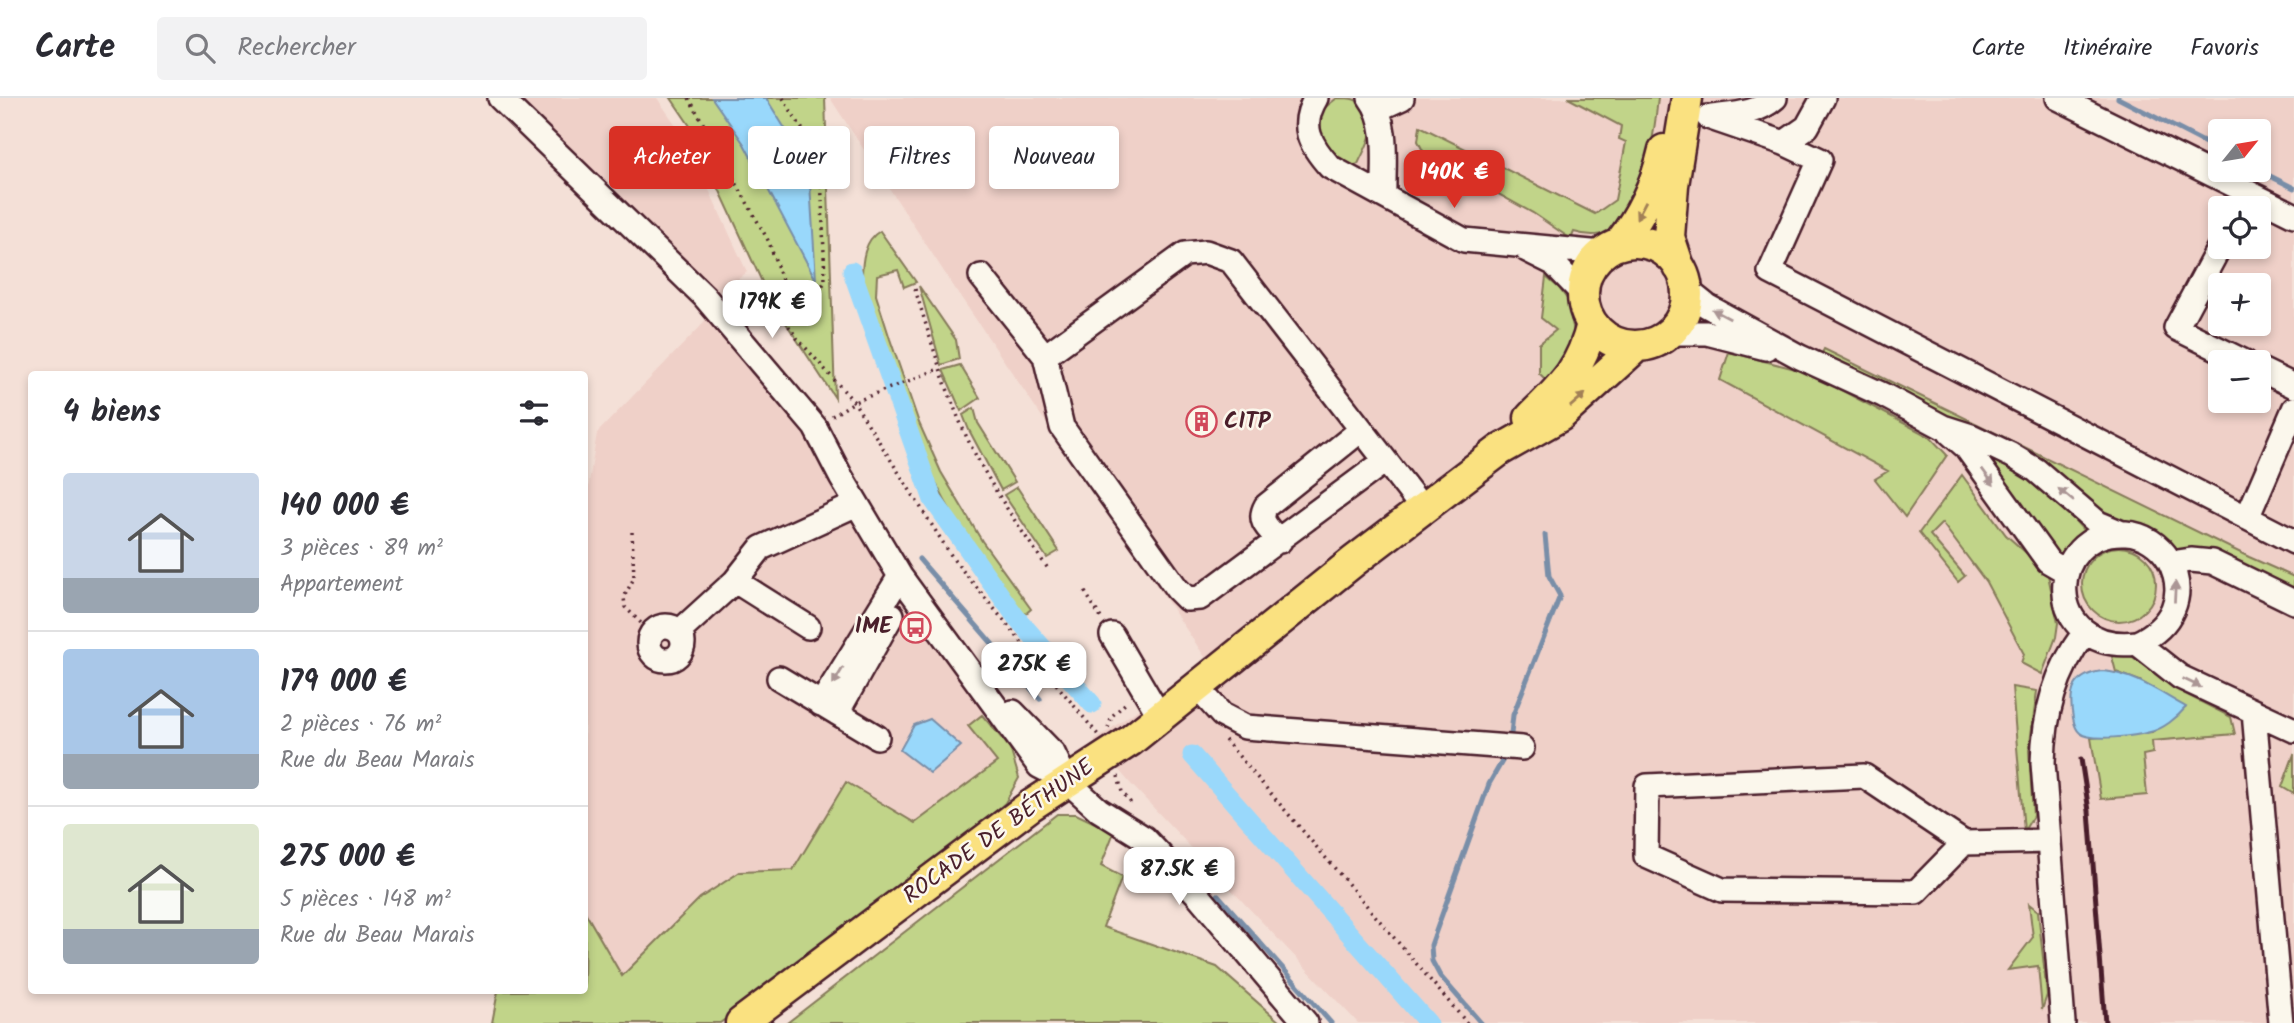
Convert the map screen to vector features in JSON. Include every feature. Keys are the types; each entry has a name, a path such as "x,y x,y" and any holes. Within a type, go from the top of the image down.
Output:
{"main road":[{"path":"1688,106 1673,185 1668,237 1683,278 1684,314 1670,333 1651,344 1636,347 1613,342 1601,335 1587,315 1582,293 1585,278 1592,264 1633,226 1657,179 1666,139 1688,106"},
{"path":"1611,249 1636,242 1653,245 1668,254 1683,278"},
{"path":"1500,450 1575,371 1586,348 1592,324"},
{"path":"1500,450 1560,416 1636,347"},
{"name":"ROCADE DE BÉTHUNE","path":"741,1023 1066,780 1130,741 1159,715 1500,450"}],"street":[{"path":"500,98 705,296 816,427 857,504 904,582 1040,766 1066,780 1099,810 1144,838 1198,895 1306,1023"},
{"path":"1316,98 1309,109 1308,135 1318,154 1330,167 1464,240 1611,249"},
{"path":"1384,196 1382,125 1374,104 1402,98"},
{"path":"1688,106 1752,112 1765,107 1775,98"},
{"path":"1784,143 1807,127 1823,98"},
{"path":"2057,98 2237,196"},
{"path":"1688,106 1784,143 1819,160 1770,272 2294,542"},
{"path":"2271,208 2294,215"},
{"path":"1518,245 1553,264 1582,293"},
{"path":"1045,356 1185,254 1206,252 1231,261 1423,509"},
{"path":"2213,259 2176,328 2221,350"},
{"path":"981,276 1045,356 1062,427 1177,589 1187,599 1200,598 1385,461"},
{"path":"1683,278 1707,306 1801,357 1883,395 1943,427 2011,455 2036,470 2098,523 2122,533"},
{"path":"1670,333 1721,336 1801,357"},
{"path":"2271,375 2294,386"},
{"path":"2247,518 2294,410"},
{"path":"1943,427 1966,447 2048,561 2067,572"},
{"path":"1280,541 1262,522 1266,506 1361,430"},
{"path":"652,634 661,626 680,632 735,581 761,548 857,504"},
{"path":"2114,532 2133,533 2151,540 2165,553 2171,564 2177,587 2175,606 2166,622 2153,635 2137,643 2119,645 2101,641 2085,632 2073,618 2066,601 2067,572 2080,549 2096,538 2114,532"},
{"path":"2171,564 2191,560 2212,562 2294,602"},
{"path":"735,581 808,627"},
{"path":"829,709 904,582"},
{"path":"2063,1023 2043,763 2047,715 2060,672 2085,632"},
{"path":"1112,635 1159,715"},
{"path":"2137,643 2180,677 2294,730"},
{"path":"779,678 877,737"},
{"path":"1196,686 1222,715 1245,727 1295,733 1522,748"},
{"path":"2254,712 2281,1023"},
{"path":"1964,843 1916,892 1722,890 1646,856 1647,786 1864,776 1964,843 2049,841"}],"path":[{"path":"689,98 769,242 788,298"},
{"path":"731,327 769,297 804,302 817,296 825,281 821,173 813,146 783,98"},
{"path":"915,289 939,369 969,443 1012,518 1049,570"},
{"path":"769,297 797,338 854,402 954,560 1112,751"},
{"path":"816,427 854,402 939,369"},
{"path":"632,532 635,578 624,597 625,607 652,634"},
{"path":"1085,592 1112,635"},
{"path":"1222,715 1217,728 1231,750 1467,1023"}],"shaded area":[{"path":"500,98 657,98 677,126 609,126 609,189 709,189 747,272 726,289 704,296"},
{"path":"830,98 2294,98 2294,1023 1358,1023 1130,783 1094,741 1207,660 890,189 975,189 975,126 864,126 864,150"},
{"path":"714,308 766,367 995,705 968,726 997,762 915,823 846,782 793,871 739,872 700,898 622,976 588,917 588,488 597,433 700,327"}],"green space":[{"path":"671,98 825,98 826,126 748,126 748,189 828,189 835,398 769,297 719,189 734,189 734,126 690,126"},
{"path":"1337,98 1358,101 1364,106 1371,125 1368,143 1358,164 1353,166 1331,150 1320,128 1323,109"},
{"path":"1568,98 1658,98 1652,141 1641,183 1622,222 1606,233 1590,235 1574,232 1571,239 1533,213 1424,153 1418,141 1420,126 1595,214 1615,200 1626,142 1619,139 1621,126"},
{"path":"880,231 916,282 904,287 898,270 877,275 876,295 919,423 941,472 982,541 1031,609 1024,615 956,520 922,454 904,409 862,286 865,252 870,240"},
{"path":"1546,277 1567,299 1575,336 1574,350 1548,382 1539,373 1539,344 1556,330 1541,318"},
{"path":"919,286 956,340 959,359 941,365"},
{"path":"1824,349 2294,577 2294,598 2179,552 2125,522 2114,519 2099,511 2081,492 2044,464 1822,353"},
{"path":"1729,352 1807,372 1930,437 1947,455 1905,517 1875,479 1888,471 1720,380"},
{"path":"960,365 980,398 961,411 943,370"},
{"path":"974,408 978,423 1015,482 1001,490 963,415"},
{"path":"1974,446 2034,483 2061,506 2085,532 2075,540 2061,559 2044,540"},
{"path":"1962,475 2006,535 2048,575 2058,623 2056,637 2042,674 2021,663 2024,654 1986,582 1942,523 1930,535 1965,576 1958,582 1919,533"},
{"path":"1017,487 1059,551 1047,558 1004,495"},
{"path":"2112,547 2126,547 2140,553 2150,563 2156,584 2154,598 2140,615 2126,621 2112,621 2098,615 2088,605 2082,591 2082,577 2088,563 2098,553"},
{"path":"2111,653 2127,653 2185,694 2231,717 2235,734 2152,741 2153,753 2143,755 2147,795 2101,799 2091,738 2152,732 2185,708 2140,681 2116,672"},
{"path":"2012,687 2037,691 2029,750 2033,816 2024,831"},
{"path":"982,715 1010,748 1019,778 1005,803 961,842 720,1023 492,1023 497,994 588,994 588,917 622,976 700,898 740,872 793,870 846,782 915,823 997,762 968,726"},
{"path":"2294,754 2294,794 2282,787"},
{"path":"1057,814 1076,814 1114,832 1101,866 1122,877 1103,927 1217,967 1281,1023 787,1023"},
{"path":"2029,904 2038,911 2047,995 2042,1010 2038,966 2008,970 2033,937"}],"water":[{"path":"712,98 766,98 783,126 748,126 748,152 734,126"},
{"path":"768,189 810,189 816,280"},
{"path":"2102,671 2135,679 2186,707 2170,722 2150,732 2114,737 2085,736 2079,732 2074,722 2072,693 2085,676"},
{"path":"930,719 961,746 930,773 900,750 914,725"}],"waterway":[{"path":"2118,98 2208,144"},
{"path":"2272,177 2294,188"},
{"path":"852,271 933,500 1016,617 1092,704"},
{"path":"1511,734 1513,715 1560,596 1549,576 1545,535"},
{"path":"919,559 1040,699"},
{"path":"1192,755 1428,1023"},
{"path":"1481,1023 1440,976 1432,961 1431,945 1489,784 1504,758"},
{"path":"1218,895 1331,1023"}],"railway":[{"path":"2081,759 2089,811 2105,1023"}],"place":[{"name":"CITP","path":"1201,422"},
{"name":"IME","path":"915,627"}]}
